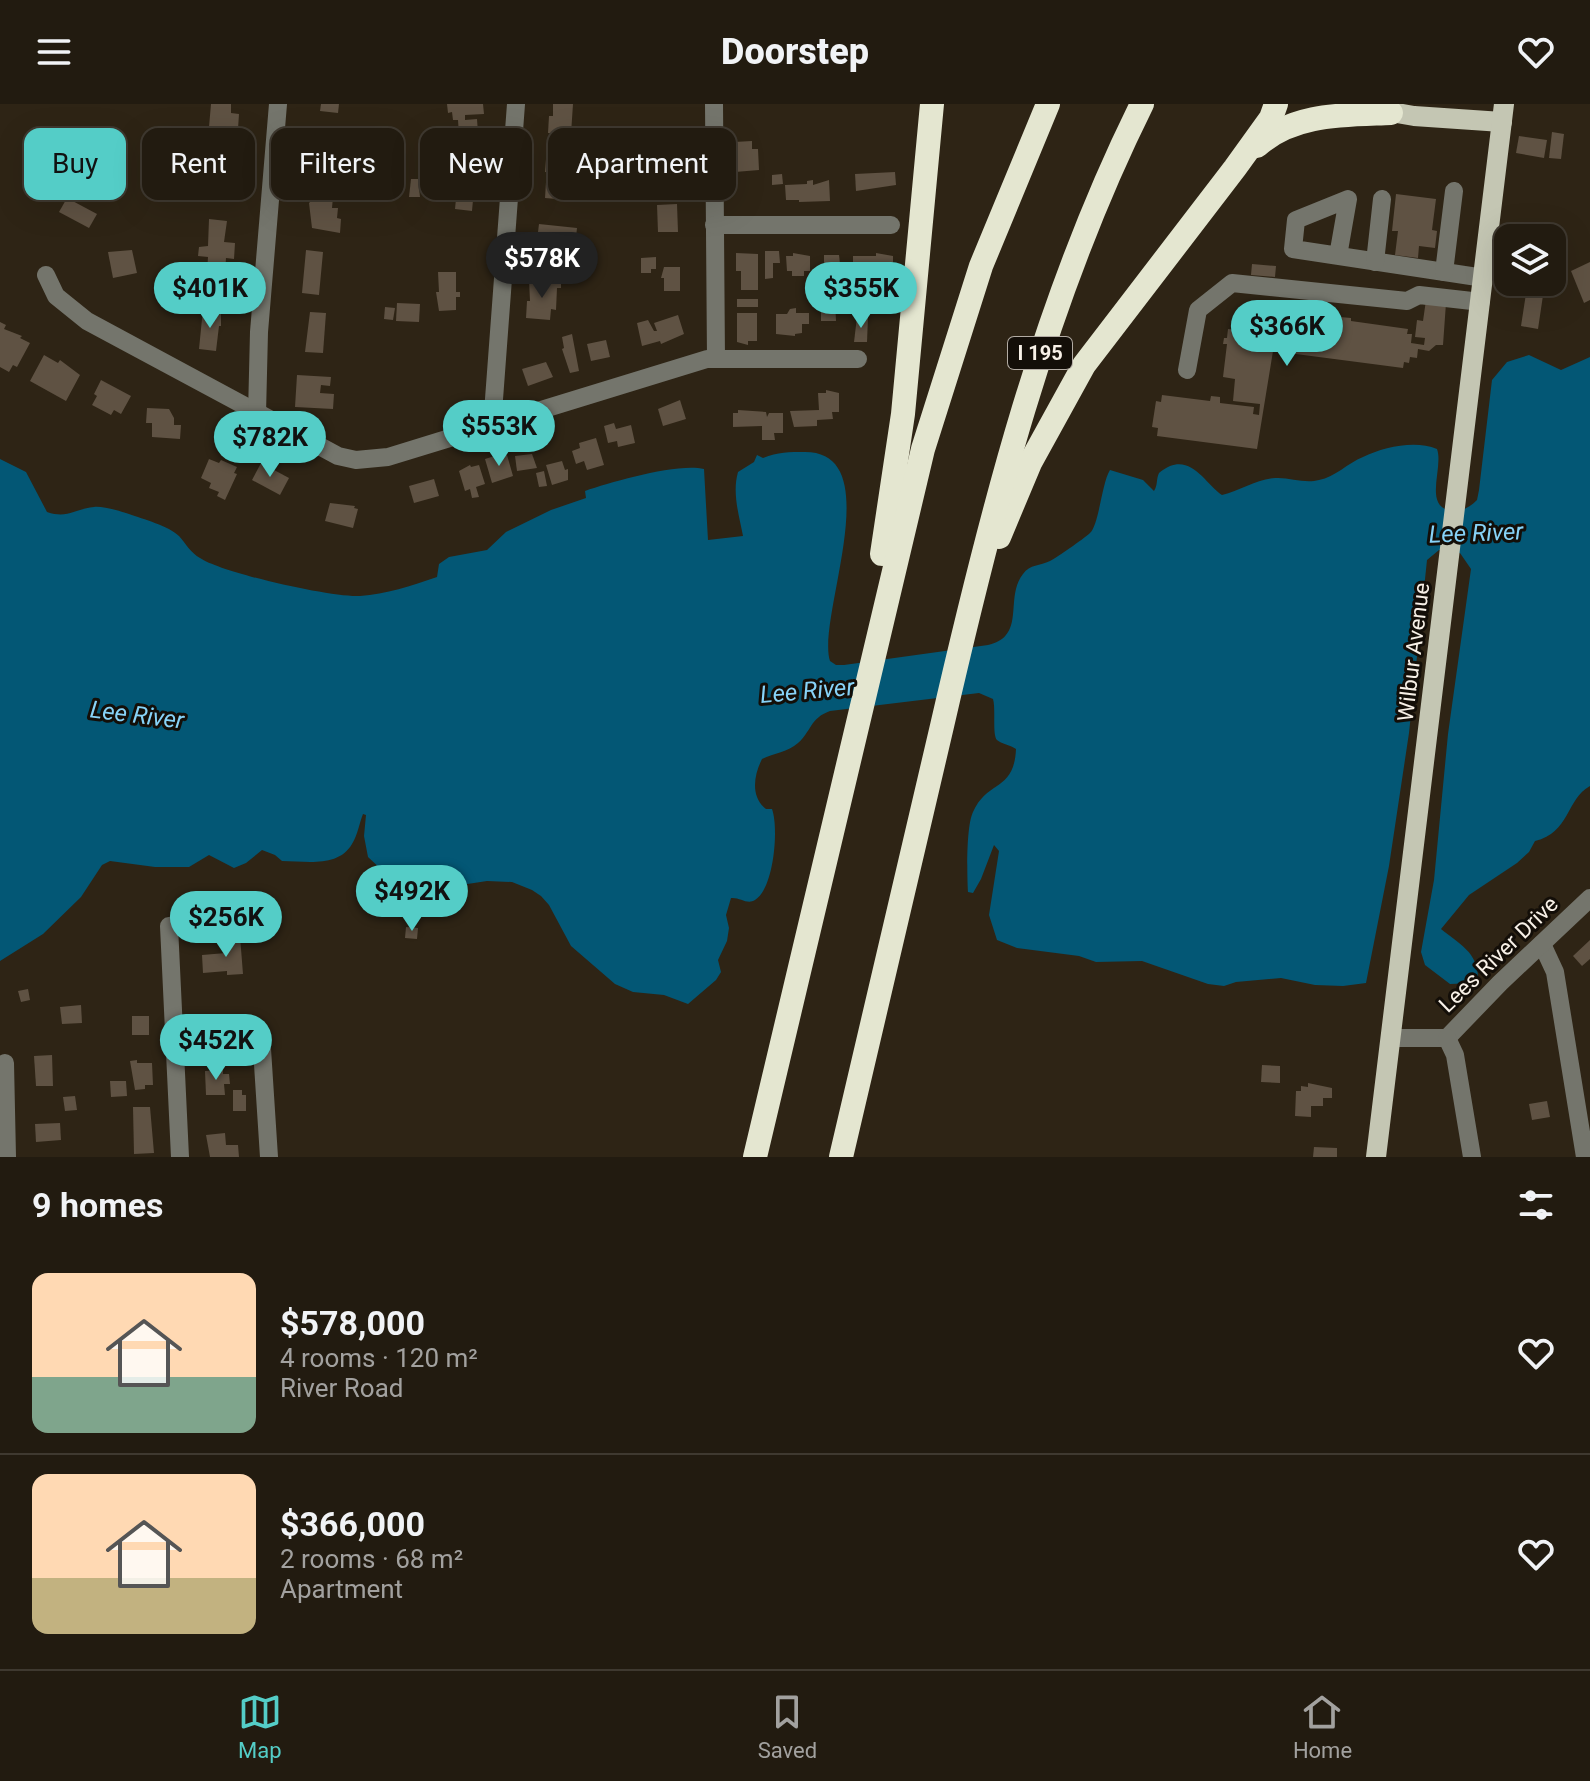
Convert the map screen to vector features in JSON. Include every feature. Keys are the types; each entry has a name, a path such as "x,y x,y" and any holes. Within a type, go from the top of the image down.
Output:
{"highway":[{"path":"875,643 882,558 906,385 932,104"},
{"path":"755,1157 918,464 957,334 998,220 1048,104"},
{"name":"I 195","path":"841,1157 965,624 1006,462 1046,338 1097,203 1142,104"},
{"path":"965,624 1030,463 1084,365 1235,168 1271,118 1276,104"},
{"path":"1235,168 1260,142 1292,125 1324,116 1391,113"}],"main road":[{"path":"1360,104 1391,113 1503,113"},
{"name":"Wilbur Avenue","path":"1376,1157 1503,113"}],"street":[{"path":"257,414 259,332 278,104"},
{"path":"492,426 516,104"},
{"path":"714,104 716,359"},
{"path":"1444,272 1454,191"},
{"path":"1375,262 1382,199"},
{"path":"714,225 891,225"},
{"path":"1338,256 1484,278"},
{"path":"46,275 56,296 87,321 338,456 356,460 388,457 707,359 858,359"},
{"path":"1187,370 1198,310 1232,283 1407,301 1419,295 1481,302"},
{"name":"Lees River Drive","path":"1390,1038 1447,1038 1590,898"},
{"path":"169,926 180,1157"},
{"path":"1542,944 1555,972 1585,1157"},
{"path":"175,1041 249,1036 257,1040 262,1049 269,1157"},
{"path":"1447,1038 1455,1055 1472,1157"},
{"path":"5,1063 7,1157"}],"water":[{"name":"Lee River","path":"1529,355 1561,370 1590,357 1590,786 1576,799 1555,831 1535,841 1517,863 1469,895 1441,929 1461,944 1475,961 1478,978 1473,983 1450,984 1425,965 1421,952 1434,880 1448,734 1471,569 1460,553 1439,550 1427,560 1409,733 1389,866 1366,983 1315,985 1281,978 1224,986 1208,984 1142,961 1096,962 1079,956 1017,948 997,940 989,915 999,851 994,845 981,879 973,893 968,892 969,828 979,802 1011,772 1016,749 997,740 993,699 979,693 830,711 818,717 794,746 762,759 755,785 761,804 766,809 772,809 774,818 775,843 771,871 767,884 755,900 749,902 731,898 726,915 729,928 727,941 718,960 721,972 688,1004 664,995 633,992 615,984 571,946 549,905 532,890 512,882 434,884 383,871 368,857 364,836 366,815 363,814 352,844 346,852 330,860 282,861 262,850 234,868 209,855 189,867 155,867 110,861 102,865 81,897 43,934 0,961 0,459 26,472 47,512 66,514 98,507 116,510 169,529 197,556 230,571 303,589 360,596 437,577 439,564 449,557 487,550 506,532 551,510 586,498 585,491 661,471 704,469 708,540 743,536 736,496 738,472 754,462 757,455 763,458 805,452 830,459 843,479 847,507 844,540 828,640 830,661 844,665 988,645 1000,640 1011,625 1015,594 1023,574 1029,568 1059,556 1090,533 1110,470 1143,480 1154,491 1160,472 1170,466 1186,465 1222,495 1268,479 1319,480 1380,450 1419,445 1437,449 1438,503 1453,511 1466,508 1477,500 1492,380 1507,362"}],"building":[{"path":"211,104 231,104 231,113 239,114 238,128 209,127"},
{"path":"321,104 339,104 338,113 320,111"},
{"path":"447,104 483,104 484,114 465,115 465,120 477,119 478,128 459,128 458,120 453,120 452,112 448,113"},
{"path":"553,104 573,104 571,128 548,128 549,116 553,116"},
{"path":"1552,132 1564,134 1561,159 1549,158"},
{"path":"1519,136 1547,140 1544,158 1516,153"},
{"path":"752,141 752,149 758,149 759,170 736,172 736,142"},
{"path":"895,172 896,185 856,191 855,174"},
{"path":"782,174 783,184 772,185 772,175"},
{"path":"411,179 418,179 420,197 409,197"},
{"path":"813,180 813,185 829,180 830,201 786,200 785,185 807,184 807,181"},
{"path":"548,182 548,198 545,198"},
{"path":"1396,194 1436,199 1432,230 1437,231 1435,248 1419,246 1418,258 1395,255 1398,231 1392,231"},
{"path":"66,200 71,200 97,214 89,228 59,212"},
{"path":"312,200 333,200 332,208 338,208 337,218 341,219 340,233 312,228 309,203"},
{"path":"456,200 473,200 472,211 455,209"},
{"path":"677,204 678,232 658,232 657,205"},
{"path":"209,219 227,221 224,242 235,243 234,259 226,258 225,273 207,271 208,257 198,256 199,247 208,246"},
{"path":"539,224 577,228 573,264 551,262 553,241 537,240"},
{"path":"132,250 137,273 113,278 108,252"},
{"path":"306,250 323,252 319,295 302,293"},
{"path":"765,251 779,251 780,263 773,263 773,278 765,279"},
{"path":"736,253 758,254 758,290 741,290 741,271 736,271"},
{"path":"793,253 810,256 810,271 804,271 804,276 792,276 792,271 787,271 786,256 793,256"},
{"path":"876,253 893,256 893,273 867,273 867,278 853,277 853,256 876,256"},
{"path":"824,255 839,255 841,272 824,272"},
{"path":"656,257 656,269 651,269 651,273 641,273 641,258"},
{"path":"1590,262 1590,300 1584,303 1571,271"},
{"path":"1252,264 1276,266 1275,277 1251,275"},
{"path":"664,267 680,267 680,291 664,291 664,278 661,278"},
{"path":"438,272 456,272 456,292 460,292 460,297 456,297 456,310 439,311 436,292 439,292"},
{"path":"529,280 561,284 561,288 557,288 556,310 551,309 550,320 526,318 527,301 530,301"},
{"path":"813,281 825,281 826,292 813,293"},
{"path":"1526,296 1543,296 1538,329 1521,326"},
{"path":"737,299 758,299 758,307 737,307"},
{"path":"829,299 835,299 836,321 821,321 821,307 829,309"},
{"path":"1426,300 1446,303 1443,345 1436,345 1429,351 1418,349 1417,358 1410,357 1403,368 1273,351 1257,449 1157,436 1158,428 1152,427 1156,401 1161,402 1162,395 1210,401 1211,396 1220,397 1220,403 1254,407 1253,414 1259,415 1260,404 1233,401 1235,379 1223,377 1227,344 1223,344 1224,338 1227,338 1228,329 1245,331 1247,315 1272,316 1273,311 1351,318 1351,321 1408,329 1407,334 1412,334 1411,343 1424,345 1425,338 1415,337 1417,320 1423,321"},
{"path":"397,303 420,304 419,322 396,321"},
{"path":"385,307 395,308 393,320 384,319"},
{"path":"796,308 796,313 809,313 809,324 802,324 802,333 795,336 776,334 776,314 787,314 790,309"},
{"path":"203,309 221,311 216,351 199,349"},
{"path":"310,312 326,313 323,353 305,352"},
{"path":"737,313 757,313 757,341 748,341 748,345 737,342"},
{"path":"678,315 684,334 661,344 660,341 642,346 637,323 648,320 657,331 654,323"},
{"path":"857,317 868,317 867,342 854,342"},
{"path":"0,322 6,325 4,329 30,343 17,367 13,365 9,372 0,367"},
{"path":"572,334 579,371 570,373 562,349 562,337"},
{"path":"606,340 610,357 591,361 587,344"},
{"path":"44,355 58,363 60,360 80,375 66,401 30,381"},
{"path":"546,362 553,377 528,386 522,369"},
{"path":"297,375 331,377 330,386 321,385 320,393 334,394 333,409 295,407"},
{"path":"101,380 131,396 121,414 114,410 111,415 92,405"},
{"path":"826,390 839,393 839,412 832,412 833,419 817,420 817,426 794,427 790,411 819,410 818,393 826,393"},
{"path":"680,400 686,419 663,426 658,409"},
{"path":"147,408 169,409 174,425 181,425 180,439 152,437 152,423 146,423"},
{"path":"738,410 766,412 767,417 769,413 783,413 783,433 774,433 775,440 762,440 762,426 733,427 733,413 738,413"},
{"path":"614,423 616,429 631,425 635,443 618,447 617,441 608,443 604,426"},
{"path":"596,438 604,465 587,470 584,461 576,464 572,451 580,448 579,443"},
{"path":"532,454 537,468 517,471 515,456"},
{"path":"507,455 513,476 492,483 485,459"},
{"path":"209,459 237,467 225,500 217,496 219,492 209,488 211,483 201,478"},
{"path":"562,461 565,470 568,469 568,480 552,485 546,465"},
{"path":"261,463 289,478 280,495 252,480"},
{"path":"470,465 479,465 485,484 476,487 479,497 472,498 470,489 465,491 459,471"},
{"path":"544,471 547,486 539,487 536,473"},
{"path":"434,479 439,496 414,503 409,486"},
{"path":"330,503 358,509 353,528 325,521"},
{"path":"406,927 418,928 417,939 405,938"},
{"path":"240,936 243,974 227,975 227,971 203,973 202,955 226,953 225,937"},
{"path":"1590,940 1590,959 1582,966 1573,956"},
{"path":"28,989 30,1000 21,1002 18,991"},
{"path":"81,1005 82,1023 62,1024 60,1007"},
{"path":"132,1016 149,1016 149,1035 132,1035"},
{"path":"52,1055 53,1086 36,1086 34,1056"},
{"path":"137,1060 137,1063 152,1063 153,1085 145,1085 145,1089 135,1090 130,1061"},
{"path":"1262,1065 1280,1066 1280,1083 1261,1082"},
{"path":"223,1070 223,1074 229,1074 230,1084 224,1084 225,1095 206,1095 205,1071"},
{"path":"110,1081 126,1081 127,1096 111,1097"},
{"path":"1308,1083 1332,1088 1332,1098 1323,1098 1323,1106 1311,1106 1311,1117 1295,1116 1296,1091 1301,1091 1301,1086 1308,1087"},
{"path":"233,1090 242,1090 242,1095 246,1095 246,1111 233,1111"},
{"path":"75,1096 77,1110 65,1111 63,1097"},
{"path":"1547,1101 1550,1117 1532,1120 1529,1104"},
{"path":"133,1107 150,1107 154,1153 134,1154"},
{"path":"60,1123 61,1140 36,1142 35,1124"},
{"path":"225,1133 226,1145 238,1145 239,1157 210,1157 206,1135"},
{"path":"1314,1147 1337,1148 1337,1157 1313,1157"}]}
